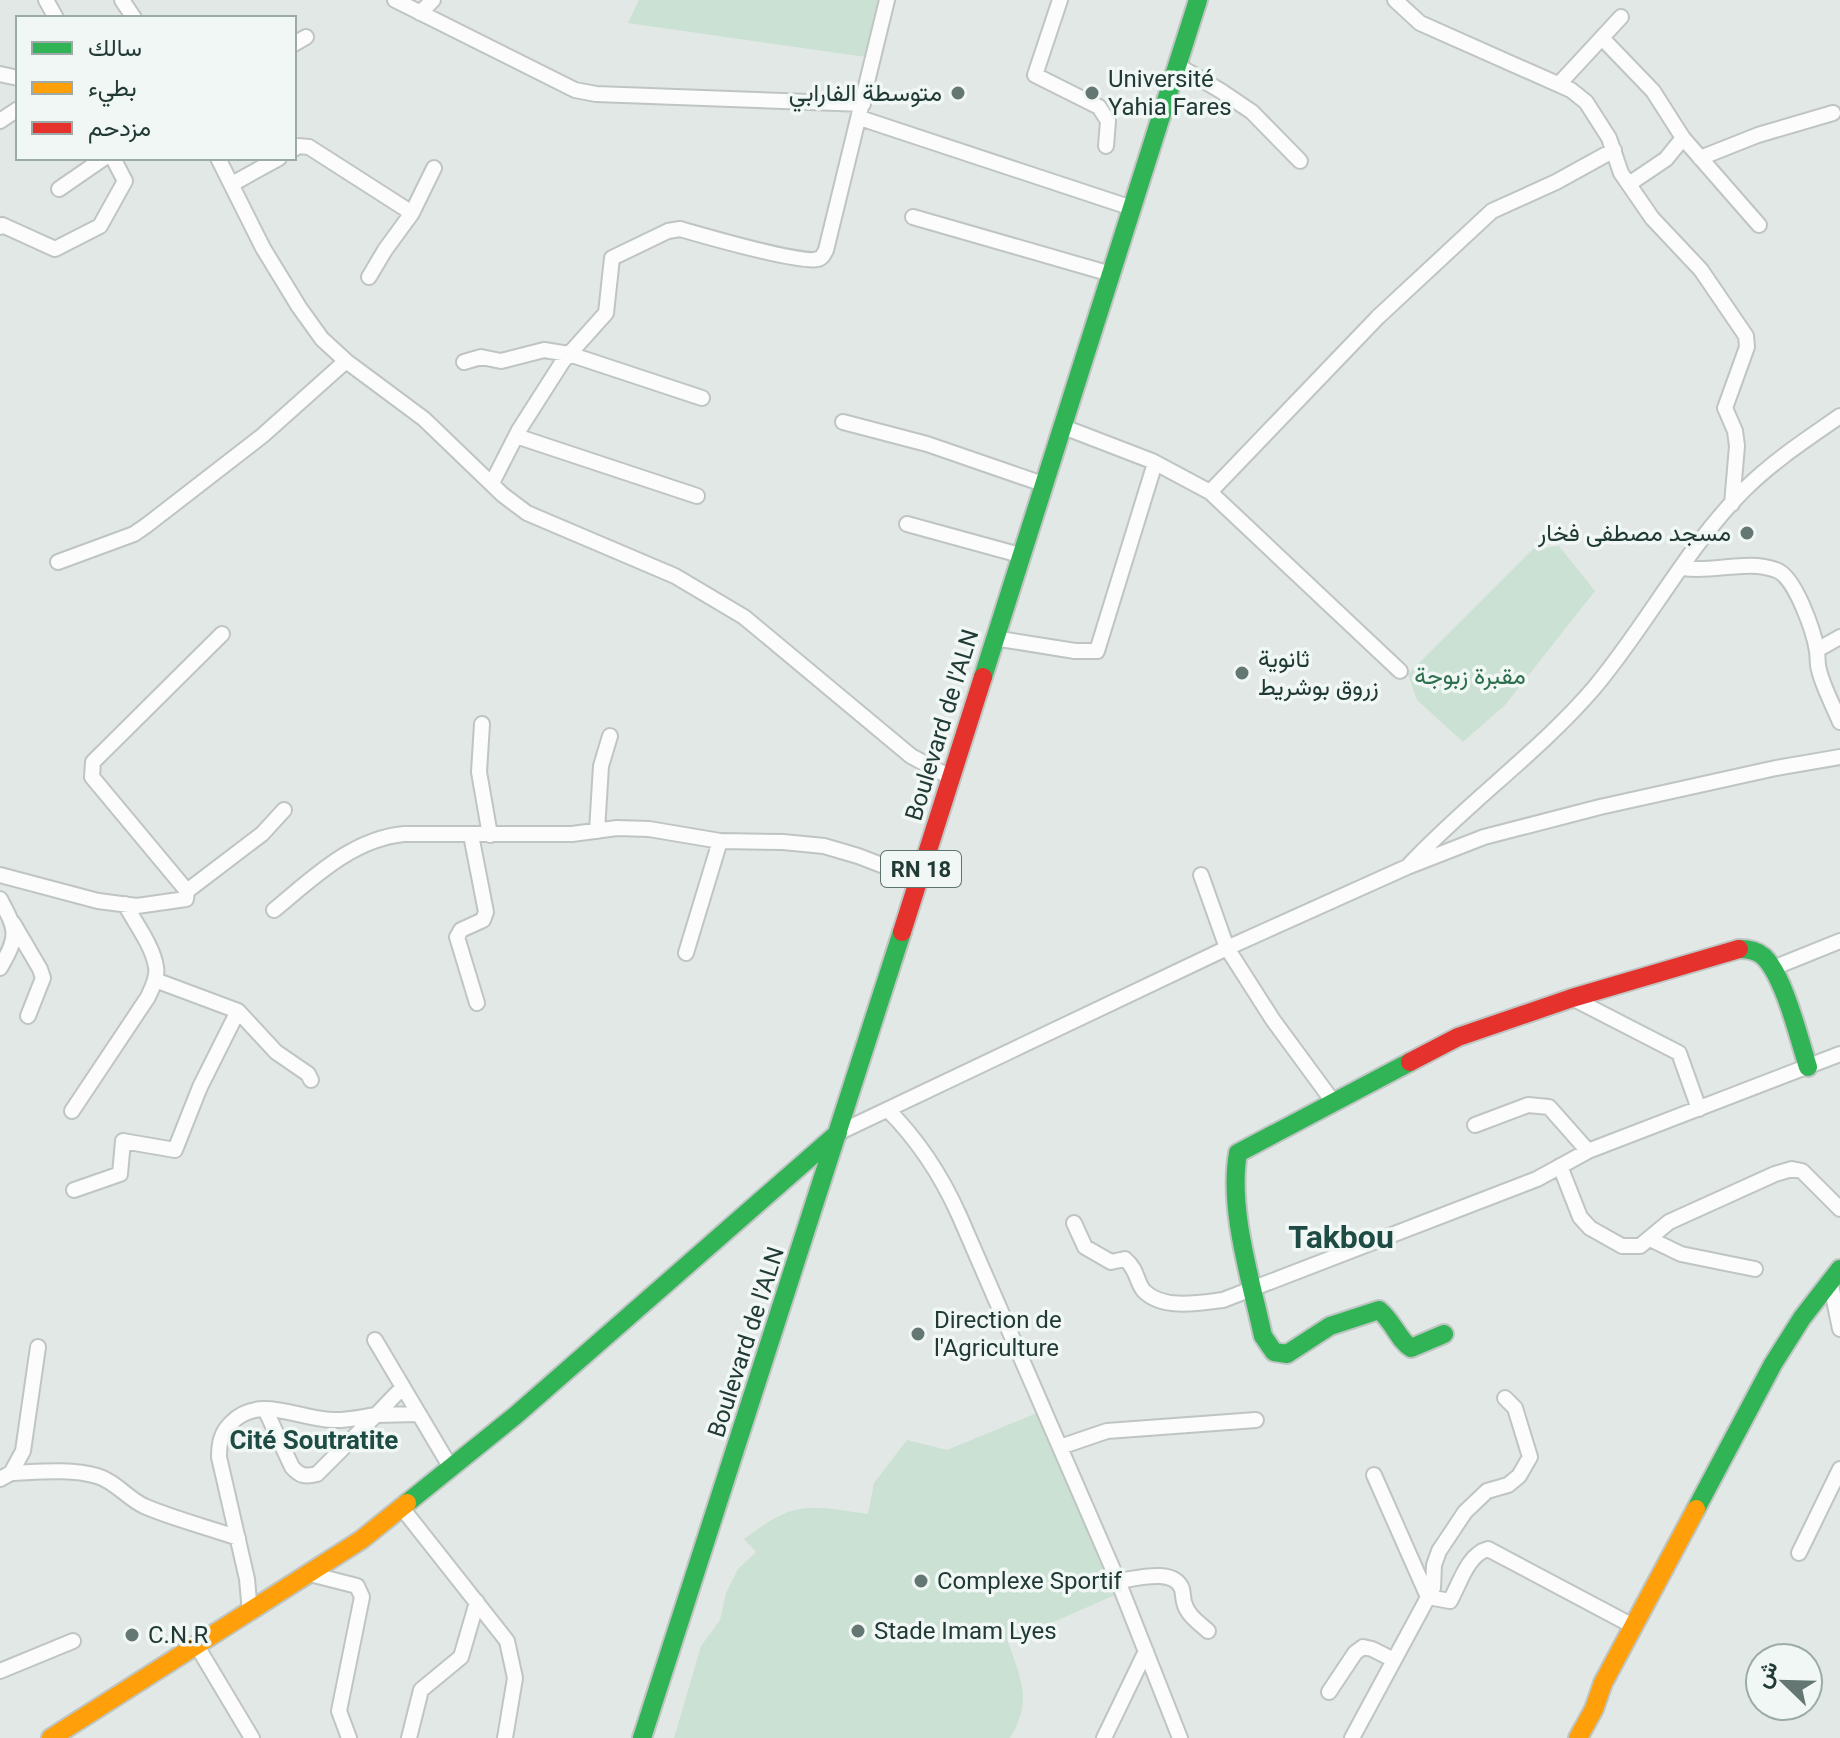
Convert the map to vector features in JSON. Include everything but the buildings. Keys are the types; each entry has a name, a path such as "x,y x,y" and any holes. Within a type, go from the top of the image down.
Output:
{"main road":[{"name":"Boulevard de l'ALN","path":"642,1738 1198,0"},
{"path":"1444,1334 1411,1348 1406,1346 1391,1320 1379,1310 1355,1315 1320,1330 1287,1354 1279,1355 1268,1348 1242,1234 1235,1170 1238,1153 1458,1037 1732,949 1753,951 1773,968 1808,1067"},
{"path":"50,1737 361,1540 516,1415 838,1133"},
{"path":"1578,1738 1594,1709 1603,1683 1773,1364 1835,1275"},
{"path":"1565,1738 1586,1699 1603,1683"}],"street":[{"path":"122,0 134,11"},
{"path":"395,0 575,90 596,94 861,111 1132,208"},
{"path":"420,13 433,0"},
{"path":"492,483 516,436 569,354 606,313 612,258 668,231 680,229 815,261 821,258 826,250 887,0"},
{"path":"1060,0 1035,75 1099,107 1108,121 1106,146"},
{"path":"1395,0 1420,23 1559,84 1586,102 1614,150 1621,173 1652,218 1701,270 1746,336 1747,347 1725,408 1735,431 1737,446 1732,504"},
{"path":"1559,84 1621,17"},
{"path":"1602,38 1653,91 1683,138 1759,225"},
{"path":"1177,65 1252,112 1300,161"},
{"path":"1700,158 1758,135 1833,113"},
{"path":"1629,184 1666,159 1683,138"},
{"path":"296,148 309,147 412,213"},
{"path":"1210,492 1378,317 1492,211 1556,182 1614,150"},
{"path":"59,189 101,160"},
{"path":"0,227 55,249 76,241 100,226 125,181 114,160"},
{"path":"219,160 263,248 322,339 346,361 424,419 503,495 527,513 675,576 721,602 744,617 911,756 950,777"},
{"path":"232,184 275,160"},
{"path":"369,277 412,213 434,168"},
{"path":"913,217 1111,274"},
{"path":"464,362 481,357 501,361 544,350 569,354 702,398"},
{"path":"58,562 107,545 147,525 262,436 346,361"},
{"path":"1407,867 1441,831 1535,747 1593,689 1732,504 1780,457 1840,416"},
{"path":"843,422 927,444 1043,484"},
{"path":"1061,426 1155,463 1210,492 1400,671"},
{"path":"516,436 697,496"},
{"path":"994,638 1075,651 1097,651 1155,463"},
{"path":"907,524 1020,555"},
{"path":"1683,568 1702,571 1756,566 1778,570 1789,578 1808,621 1817,650 1818,669 1840,722"},
{"path":"187,891 92,777 91,769 93,762 122,732 222,634"},
{"path":"1817,650 1840,637"},
{"path":"482,724 479,772 490,835"},
{"path":"597,831 601,766 610,736"},
{"path":"838,1133 1227,948 1407,867 1484,837 1600,807 1840,757"},
{"path":"0,875 47,889 137,906 186,899 187,891 262,834 284,810"},
{"path":"274,910 327,866 384,836 572,834 617,828 649,829 720,841 824,846 918,879"},
{"path":"471,835 486,912 483,920 461,930 457,937 477,1003"},
{"path":"686,953 720,841"},
{"path":"1201,875 1227,948 1273,1020 1334,1103"},
{"path":"0,899 43,978 28,1016"},
{"path":"72,1111 148,997 155,980 157,968 125,904"},
{"path":"0,968 15,939 13,923"},
{"path":"1773,968 1840,941"},
{"path":"155,980 238,1011 276,1052 308,1074 311,1080"},
{"path":"1572,998 1679,1053 1699,1109"},
{"path":"74,1190 120,1174 123,1141 175,1150 200,1087 238,1011"},
{"path":"1074,1223 1085,1247 1111,1262 1125,1259 1136,1271 1141,1289 1152,1297 1193,1304 1223,1300 1537,1179 1588,1151 1840,1054"},
{"path":"1475,1125 1528,1105 1549,1107 1588,1151"},
{"path":"888,1110 906,1128 939,1172 997,1297 1118,1581 1180,1738"},
{"path":"1560,1166 1580,1217 1590,1228 1622,1246 1640,1246 1669,1222 1792,1169 1802,1171 1840,1209"},
{"path":"1650,1239 1681,1254 1755,1269"},
{"path":"1835,1275 1840,1329"},
{"path":"375,1340 451,1468"},
{"path":"5,1476 23,1451 38,1347"},
{"path":"265,1409 292,1467 308,1477 317,1474 402,1388"},
{"path":"1352,1738 1433,1588 1434,1565 1447,1536 1465,1512 1487,1491 1508,1485 1519,1476 1530,1457 1515,1408 1505,1398"},
{"path":"250,1613 249,1589 219,1457 219,1441 224,1430 245,1411 265,1409 332,1420 418,1414"},
{"path":"1060,1447 1107,1431 1256,1420"},
{"path":"1799,1553 1840,1469"},
{"path":"5,1476 66,1472 94,1475 145,1506 238,1538"},
{"path":"1374,1475 1428,1597"},
{"path":"402,1508 507,1641 515,1678 505,1738"},
{"path":"1428,1597 1450,1601 1473,1559 1479,1551 1488,1549 1633,1626"},
{"path":"310,1574 357,1586 362,1597 339,1711 349,1738"},
{"path":"1118,1581 1162,1576 1175,1580 1182,1587 1184,1603 1190,1615 1208,1631"},
{"path":"409,1738 421,1690 461,1657 477,1602"},
{"path":"0,1671 73,1641"},
{"path":"197,1646 252,1738"},
{"path":"1329,1692 1355,1653 1363,1647 1394,1660"},
{"path":"1104,1738 1146,1651"}],"green space":[{"path":"639,0 881,0 866,57 628,23"},
{"name":"مقبرة زبوجة","path":"1559,546 1595,591 1505,705 1463,742 1417,700 1408,674 1533,549"},
{"name":"Complexe Sportif","path":"1037,1413 1115,1595 1008,1642 1020,1679 1023,1701 1010,1738 674,1738 701,1646 720,1620 726,1593 738,1569 756,1552 744,1539 776,1517 802,1508 868,1514 874,1483 907,1440 947,1450"}],"traffic: fast":[{"path":"983,677 1198,0"},
{"path":"642,1738 902,932"},
{"path":"1739,949 1757,952 1771,965 1790,1008 1808,1067"},
{"path":"1410,1062 1238,1153 1238,1221 1263,1336 1274,1352 1287,1354 1330,1326 1379,1310 1411,1348 1444,1334"},
{"path":"407,1503 516,1415 838,1133"},
{"path":"1696,1509 1773,1364 1802,1318 1840,1269"}],"traffic: slow":[{"path":"51,1738 361,1540 407,1503"},
{"path":"1578,1738 1594,1709 1603,1683 1696,1509"}],"traffic: jam":[{"path":"902,932 983,677"},
{"path":"1410,1062 1458,1037 1572,998 1739,949"}],"place":[{"name":"متوسطة الفارابي","path":"958,93"},
{"name":"Université Yahia Fares","path":"1092,93"},
{"name":"مسجد مصطفى فخار","path":"1747,533"},
{"name":"ثانوية زروق بوشريط","path":"1242,673"},
{"name":"Direction de l'Agriculture","path":"918,1334"},
{"name":"Complexe Sportif","path":"921,1581"},
{"name":"Stade Imam Lyes","path":"858,1631"},
{"name":"C.N.R","path":"132,1635"}],"district":[{"name":"Takbou","path":"1341,1237"},
{"name":"Cité Soutratite","path":"314,1440"}]}
